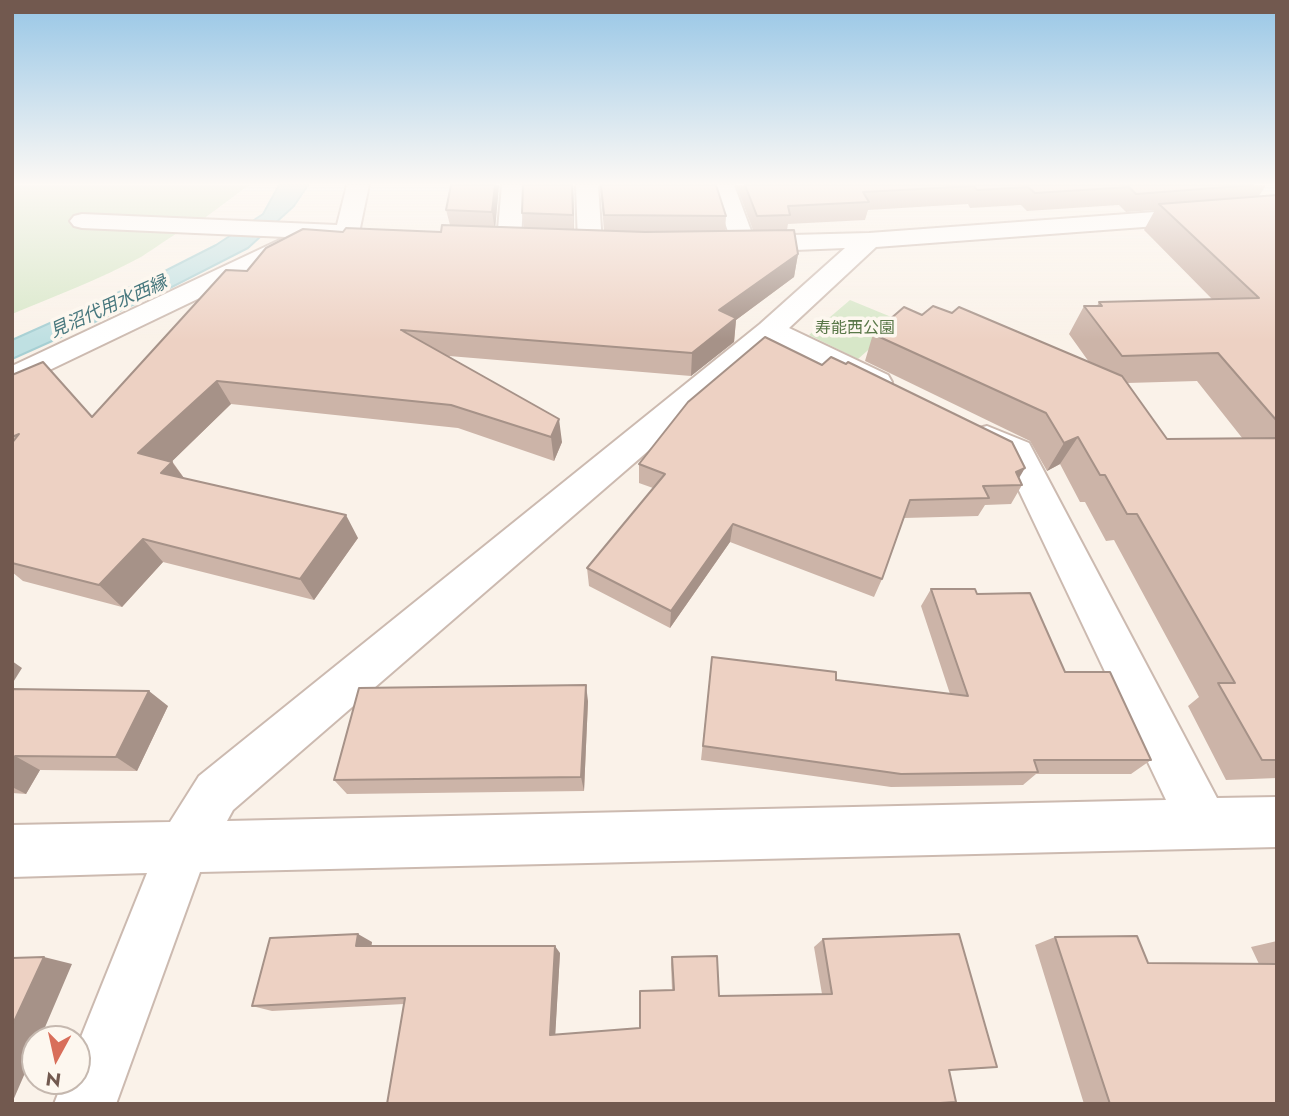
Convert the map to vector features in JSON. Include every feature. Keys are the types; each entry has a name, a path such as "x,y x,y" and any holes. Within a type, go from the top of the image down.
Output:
{"street":[{"path":"12,378 310,237"},
{"path":"590,237 590,243"},
{"path":"733,237 734,245 909,237"},
{"path":"482,239 535,241"},
{"path":"85,1104 183,848 216,793 770,330 869,240"},
{"path":"562,242 617,243"},
{"path":"770,330 906,397"},
{"path":"955,421 1017,451 1203,823"},
{"path":"12,851 1277,822"}],"green space":[{"path":"12,237 171,237 141,257 94,280 12,314"},
{"name":"寿能西公園","path":"850,300 901,321 858,359 809,335"}],"water":[{"name":"見沼代用水西縁","path":"228,237 260,237 248,248 166,290 12,359 12,340 155,276"}],"building":[{"path":"287,237 795,237 798,254 719,310 736,318 692,353 401,330 559,419 551,437 451,405 217,381 138,453 172,462 161,473 346,515 300,579 143,539 99,585 12,563 12,443 19,434 12,437 12,375 43,362 92,417 226,270 247,271 266,248"},
{"path":"1194,237 1277,237 1277,421 1218,353 1122,356 1084,306 1102,306 1099,302 1259,298"},
{"path":"933,306 952,313 959,307 1122,376 1167,439 1277,438 1277,760 1262,760 1218,683 1235,683 1137,514 1127,514 1105,475 1100,475 1078,437 1064,443 1046,413 873,334 904,307 922,315"},
{"path":"765,337 822,365 831,357 846,364 848,362 1012,442 1025,468 1016,472 1022,485 983,486 989,498 910,500 882,579 733,524 671,611 587,568 665,474 639,464 688,402"},
{"path":"931,589 975,589 977,594 1030,593 1065,672 1110,672 1151,760 1034,760 1038,772 901,774 703,746 712,657 836,672 836,680 968,696"},
{"path":"586,685 581,777 334,780 359,688"},
{"path":"12,689 149,691 116,757 15,756 12,760"},
{"path":"358,934 356,946 555,946 550,1035 640,1028 640,991 674,990 672,957 717,956 719,996 832,994 823,939 959,934 997,1067 949,1070 956,1102 925,1104 387,1104 405,998 252,1006 270,938"},
{"path":"1137,936 1148,963 1277,964 1277,1104 1110,1104 1055,937"},
{"path":"44,957 12,1026 12,958"}]}
